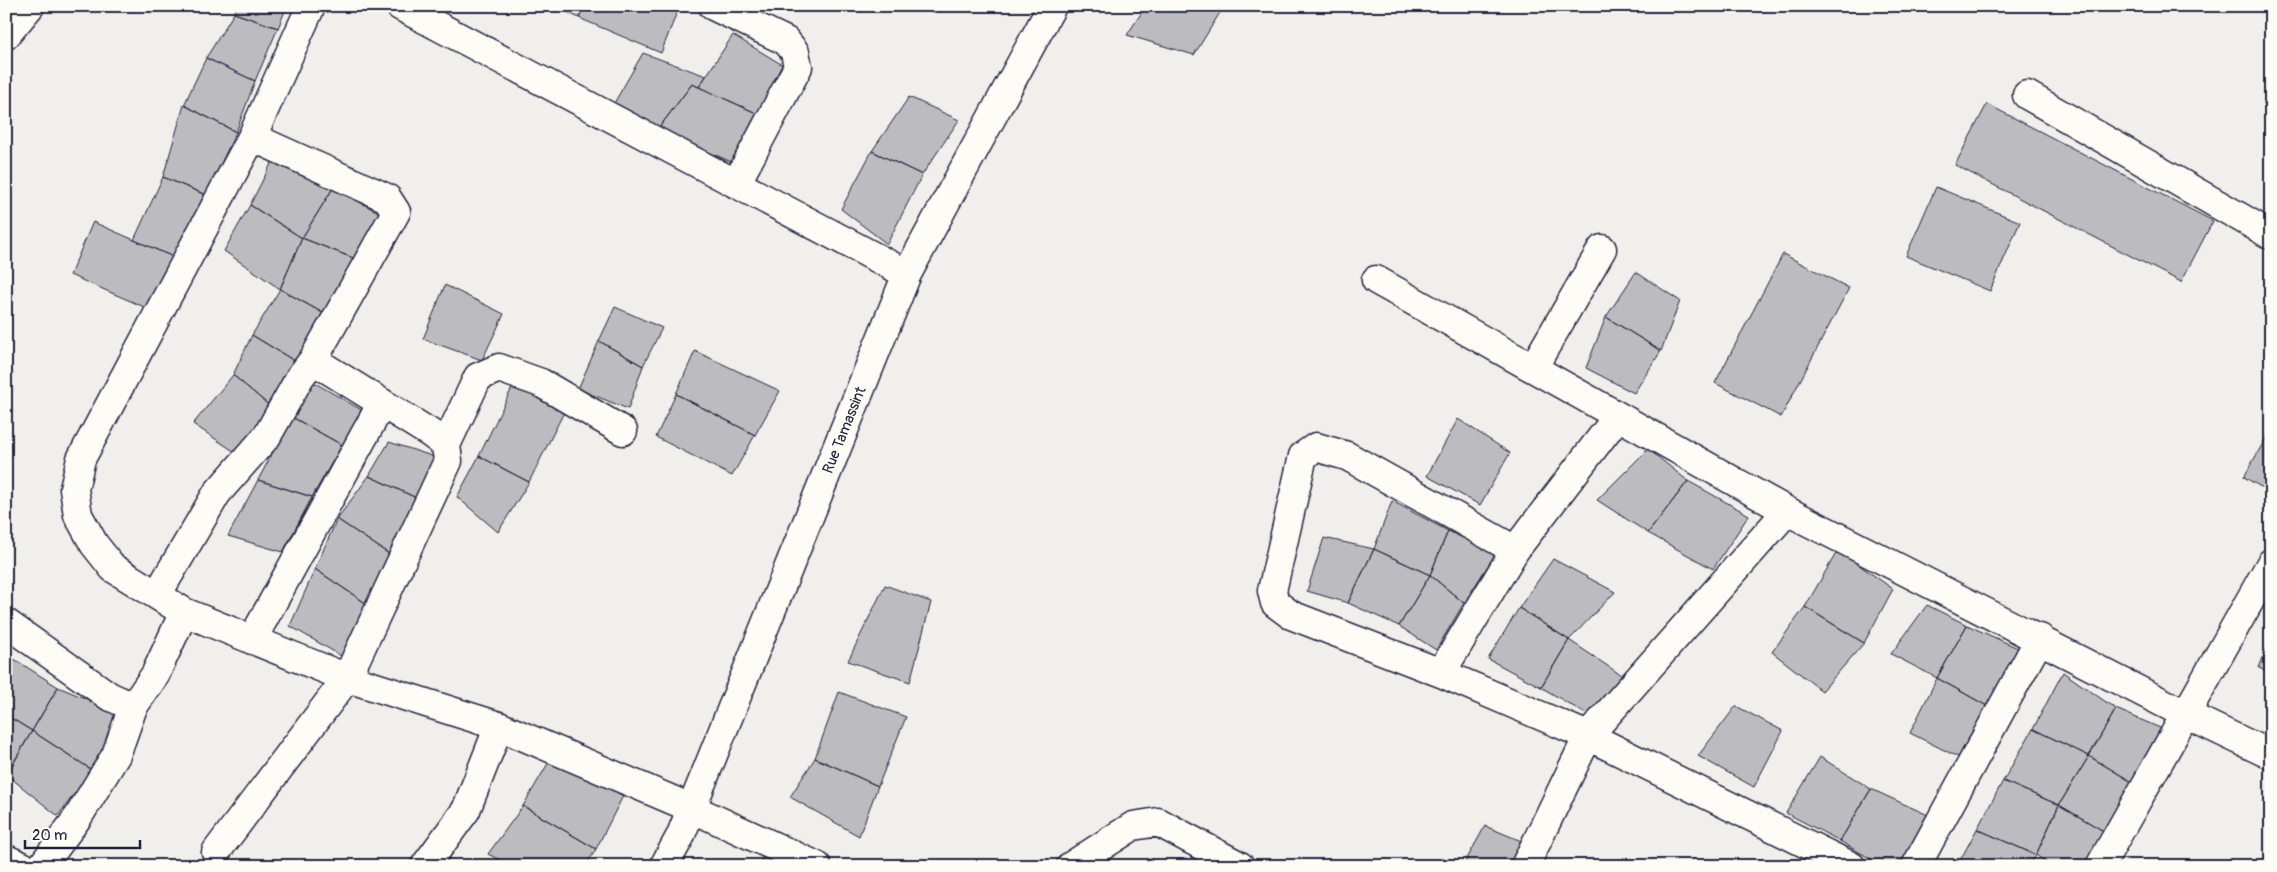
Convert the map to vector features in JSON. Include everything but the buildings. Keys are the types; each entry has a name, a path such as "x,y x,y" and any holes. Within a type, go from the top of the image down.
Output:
{"street":[{"path":"6,35 30,6"},
{"path":"311,6 252,137 81,460 74,489 78,515 94,544 113,568 184,612 347,678 499,726 691,808 817,866"},
{"path":"400,6 907,274"},
{"path":"713,6 786,41 795,52 798,67 736,184"},
{"name":"Rue Tamassint","path":"664,866 680,837 907,274 1052,6"},
{"path":"2027,95 2271,235"},
{"path":"157,595 217,492 266,436 300,377 313,360 396,212 387,198 252,137"},
{"path":"1533,368 1602,249"},
{"path":"1376,280 1787,511 2271,756"},
{"path":"313,360 430,433 446,446"},
{"path":"216,852 347,678 448,461 446,446 478,377 499,368 541,383 623,431"},
{"path":"252,640 382,403"},
{"path":"1441,673 1515,550 1618,416"},
{"path":"1515,550 1346,456 1316,447 1303,456 1272,591 1275,603 1291,615 1441,673 1588,736 1851,866"},
{"path":"1525,866 1588,736 1787,511"},
{"path":"2100,866 2271,563"},
{"path":"42,866 78,817 116,755 133,707 155,675 184,612"},
{"path":"6,623 109,696 133,707"},
{"path":"1916,866 2040,638"},
{"path":"425,866 466,810 499,726"},
{"path":"1071,866 1133,826 1158,822 1240,866"},
{"path":"6,859 22,866"}]}
